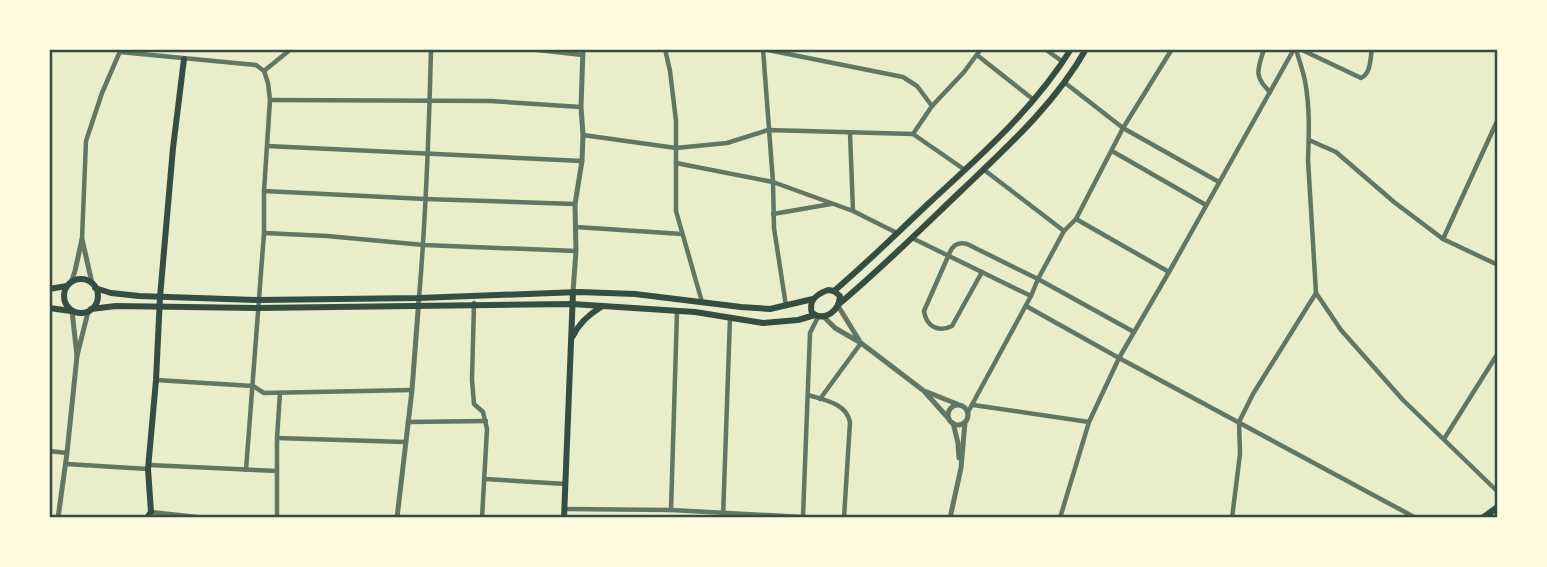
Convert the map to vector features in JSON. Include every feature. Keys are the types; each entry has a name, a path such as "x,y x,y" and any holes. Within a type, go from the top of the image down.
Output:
{"main road":[{"path":"834,291 995,142 1034,100 1071,49"},
{"path":"49,308 77,313 116,306 257,308 572,304 695,312 763,323 819,316 834,312 1030,124 1064,82 1086,49"},
{"path":"149,515 148,467 159,306 184,59"},
{"path":"49,289 81,279 111,293 258,300 573,292 635,295 770,309 813,299 828,290 839,296 839,305"},
{"path":"69,284 64,297 72,311"},
{"path":"90,310 97,299 93,286"},
{"path":"564,518 573,292"},
{"path":"813,299 810,309 819,316"},
{"path":"571,341 577,327 589,314 603,306"},
{"path":"1483,518 1498,507"}],"street":[{"path":"264,71 291,49"},
{"path":"397,518 412,390 424,245 431,49"},
{"path":"528,49 583,52 582,161 575,204 573,292"},
{"path":"665,49 676,121 676,211 702,303"},
{"path":"786,306 774,228 763,49 903,77 917,86 932,106"},
{"path":"802,57 803,49"},
{"path":"913,134 932,106 981,49"},
{"path":"1045,49 1063,62"},
{"path":"950,518 961,468 968,412 1064,231 1076,219 1123,128 1172,49"},
{"path":"1264,49 1259,78 1270,92"},
{"path":"1060,518 1089,422 1119,358 1297,49"},
{"path":"1297,49 1360,78 1367,74 1372,49"},
{"path":"1297,49 1305,81 1316,293 1341,330 1403,400 1498,492"},
{"path":"69,284 75,271 82,239 86,141 120,51 256,65 264,71 270,100 264,233 246,470"},
{"path":"977,55 1034,100"},
{"path":"1064,82 1123,128 1219,182"},
{"path":"270,100 430,99 581,107"},
{"path":"1443,239 1498,119"},
{"path":"583,135 676,148 727,143 768,130 913,134 965,170"},
{"path":"850,133 853,211"},
{"path":"1309,140 1336,152 1394,202 1443,239 1498,265"},
{"path":"267,146 582,161"},
{"path":"1112,151 1206,205"},
{"path":"676,163 773,182 853,211 897,233"},
{"path":"983,169 1064,231"},
{"path":"264,191 425,200 575,204"},
{"path":"774,214 832,203"},
{"path":"1076,219 1169,272"},
{"path":"576,226 682,234"},
{"path":"264,233 424,245 576,251"},
{"path":"912,238 1031,296"},
{"path":"82,239 93,286"},
{"path":"982,272 952,326 934,328 925,319 924,311 948,255 954,246 964,244 1038,279 1134,332"},
{"path":"1232,518 1240,454 1239,422 1253,394 1316,293"},
{"path":"474,295 474,404 483,412 488,429 482,518"},
{"path":"839,305 861,342"},
{"path":"1026,306 1416,518"},
{"path":"76,356 90,310"},
{"path":"58,518 76,356 72,311"},
{"path":"671,510 677,312"},
{"path":"803,517 810,333 819,316 861,342 924,391 951,421 959,425 965,422"},
{"path":"723,516 730,318"},
{"path":"820,399 861,342"},
{"path":"1444,439 1498,353"},
{"path":"156,380 253,386 264,393 412,390"},
{"path":"924,391 964,407 968,412"},
{"path":"276,518 280,393"},
{"path":"808,395 840,406 848,413 850,422 844,518"},
{"path":"957,405 950,409 961,468"},
{"path":"973,405 1089,422"},
{"path":"408,422 486,421"},
{"path":"277,438 405,442"},
{"path":"49,452 67,453"},
{"path":"66,464 277,471"},
{"path":"485,479 566,484"},
{"path":"565,509 671,510 723,516 822,518"},
{"path":"149,515 206,518"}]}
